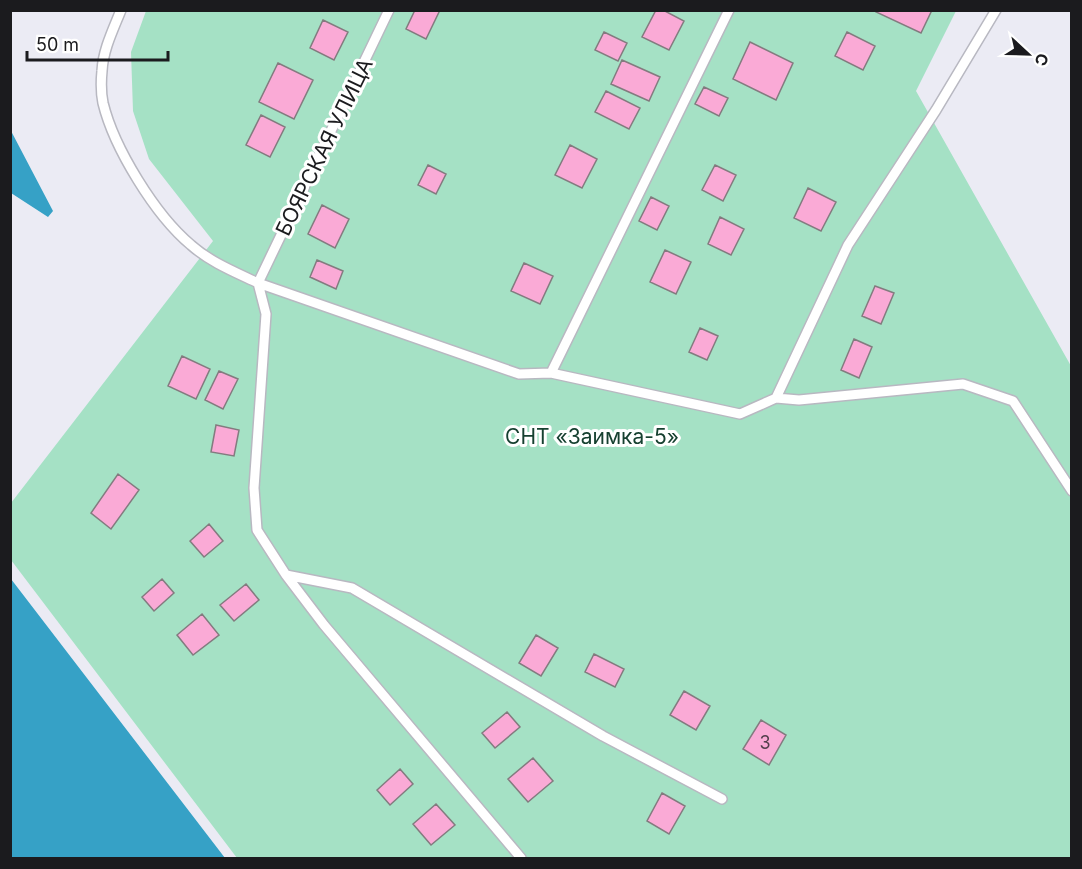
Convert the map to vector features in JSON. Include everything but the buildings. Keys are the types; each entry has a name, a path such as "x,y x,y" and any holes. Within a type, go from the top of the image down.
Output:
{"lane":[{"path":"121,10 105,50 102,70 103,101 110,125 135,178 161,212 190,245 219,264 258,283 519,374 551,373 740,414 776,398 800,400 963,384 1013,401 1071,491"},
{"name":"БОЯРСКАЯ УЛИЦА","path":"258,283 389,10"},
{"path":"551,373 729,10"},
{"path":"776,398 848,245 936,110 996,10"},
{"path":"258,283 266,314 254,488 257,530 286,575 324,625 521,858"},
{"path":"286,575 352,588 603,736 722,799"}],"green space":[{"name":"СНТ «Заимка-5»","path":"146,11 956,11 916,91 1071,366 1071,858 237,858 11,560 11,503 213,241 149,159 133,111 131,52"}],"water":[{"path":"10,129 53,211 48,217 11,193"},
{"path":"11,579 225,858 11,858"}]}
